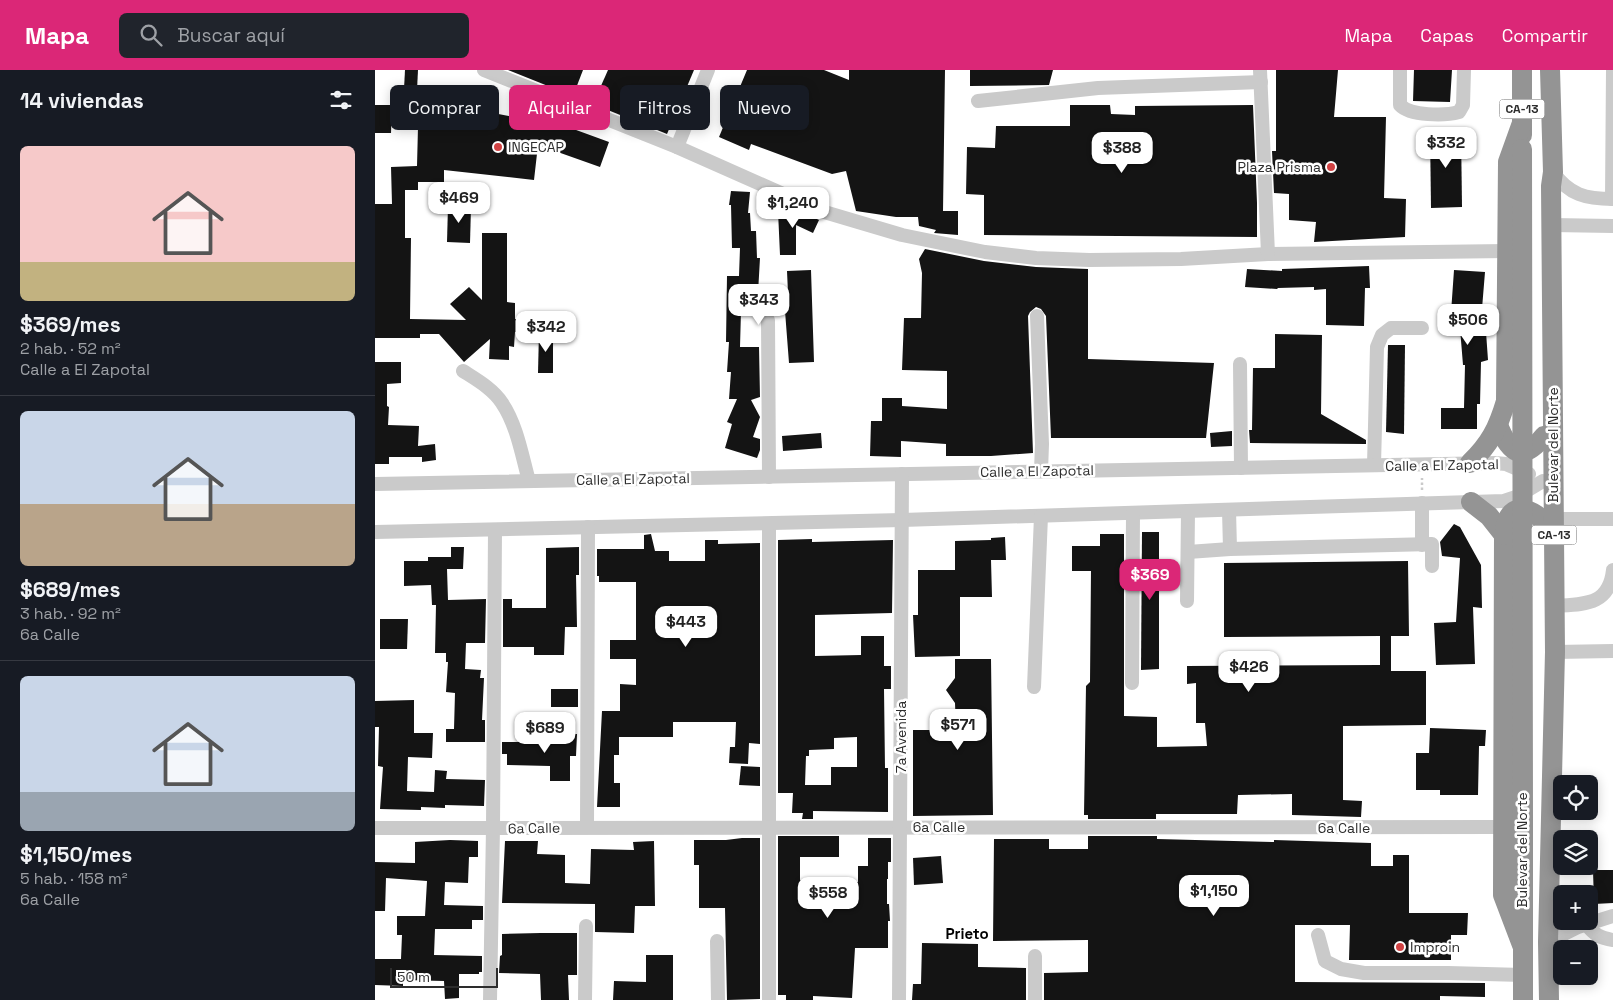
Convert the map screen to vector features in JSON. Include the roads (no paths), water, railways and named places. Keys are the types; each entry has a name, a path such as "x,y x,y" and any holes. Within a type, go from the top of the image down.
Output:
{"highway":[{"name":"Bulevar del Norte","path":"1522,70 1523,1000"},
{"name":"Bulevar del Norte","path":"1549,1000 1548,942 1555,652 1548,520 1552,225 1551,70"},
{"path":"1470,464 1489,442 1498,425 1506,401 1508,162 1522,122"},
{"path":"1550,851 1544,837 1548,520 1543,481 1546,197 1552,179"},
{"path":"1498,425 1503,438 1515,451 1522,453 1529,451 1544,436"},
{"path":"1471,502 1489,516 1504,536"},
{"path":"1522,945 1503,896 1504,536 1509,516 1514,511 1529,510 1548,520"}],"street":[{"path":"484,70 677,147 821,211 902,235 985,252 1036,258 1089,260 1181,259 1268,254 1507,250"},
{"path":"677,147 709,70"},
{"path":"1400,70 1400,105 1402,108 1407,111 1441,115 1459,112 1463,105 1464,70"},
{"path":"1552,179 1580,196 1613,199 1613,70"},
{"path":"978,101 1098,88 1261,76 1268,254"},
{"path":"1552,225 1613,226"},
{"path":"1037,316 1042,444 1041,471"},
{"path":"768,320 769,476"},
{"path":"1374,465 1377,347 1382,335 1391,328 1422,328"},
{"path":"1239,364 1241,468"},
{"path":"463,371 490,389 502,403 511,422 529,481"},
{"name":"Calle a El Zapotal","path":"375,484 1423,464 1505,464 1543,481"},
{"name":"7a Avenida","path":"899,1000 902,474"},
{"path":"375,532 769,524 1504,501 1516,497 1543,481"},
{"path":"1422,504 1422,545"},
{"path":"1229,510 1230,549"},
{"path":"1187,601 1188,511"},
{"path":"1132,683 1133,513"},
{"path":"1034,687 1041,516"},
{"path":"1548,520 1613,519"},
{"path":"769,524 769,1000"},
{"path":"587,827 588,527"},
{"path":"490,1000 495,530"},
{"path":"1188,552 1230,549 1432,544 1432,566"},
{"path":"1554,606 1578,605 1596,601 1605,593 1612,581 1613,570"},
{"path":"1555,652 1613,651"},
{"name":"6a Calle","path":"375,828 1503,827"},
{"path":"1598,921 1613,916"},
{"path":"585,1000 586,926"},
{"path":"1548,942 1574,930"},
{"path":"1591,930 1599,937 1613,940"},
{"path":"1318,935 1325,961 1341,969 1363,973 1523,975"},
{"path":"717,941 718,1000"},
{"path":"1035,956 1035,1000"}],"place":[{"name":"INGECAP","path":"498,147"},
{"name":"Plaza Prisma","path":"1331,167"},
{"name":"Improin","path":"1400,947"}],"district":[{"name":"Prieto","path":"967,934"}]}
